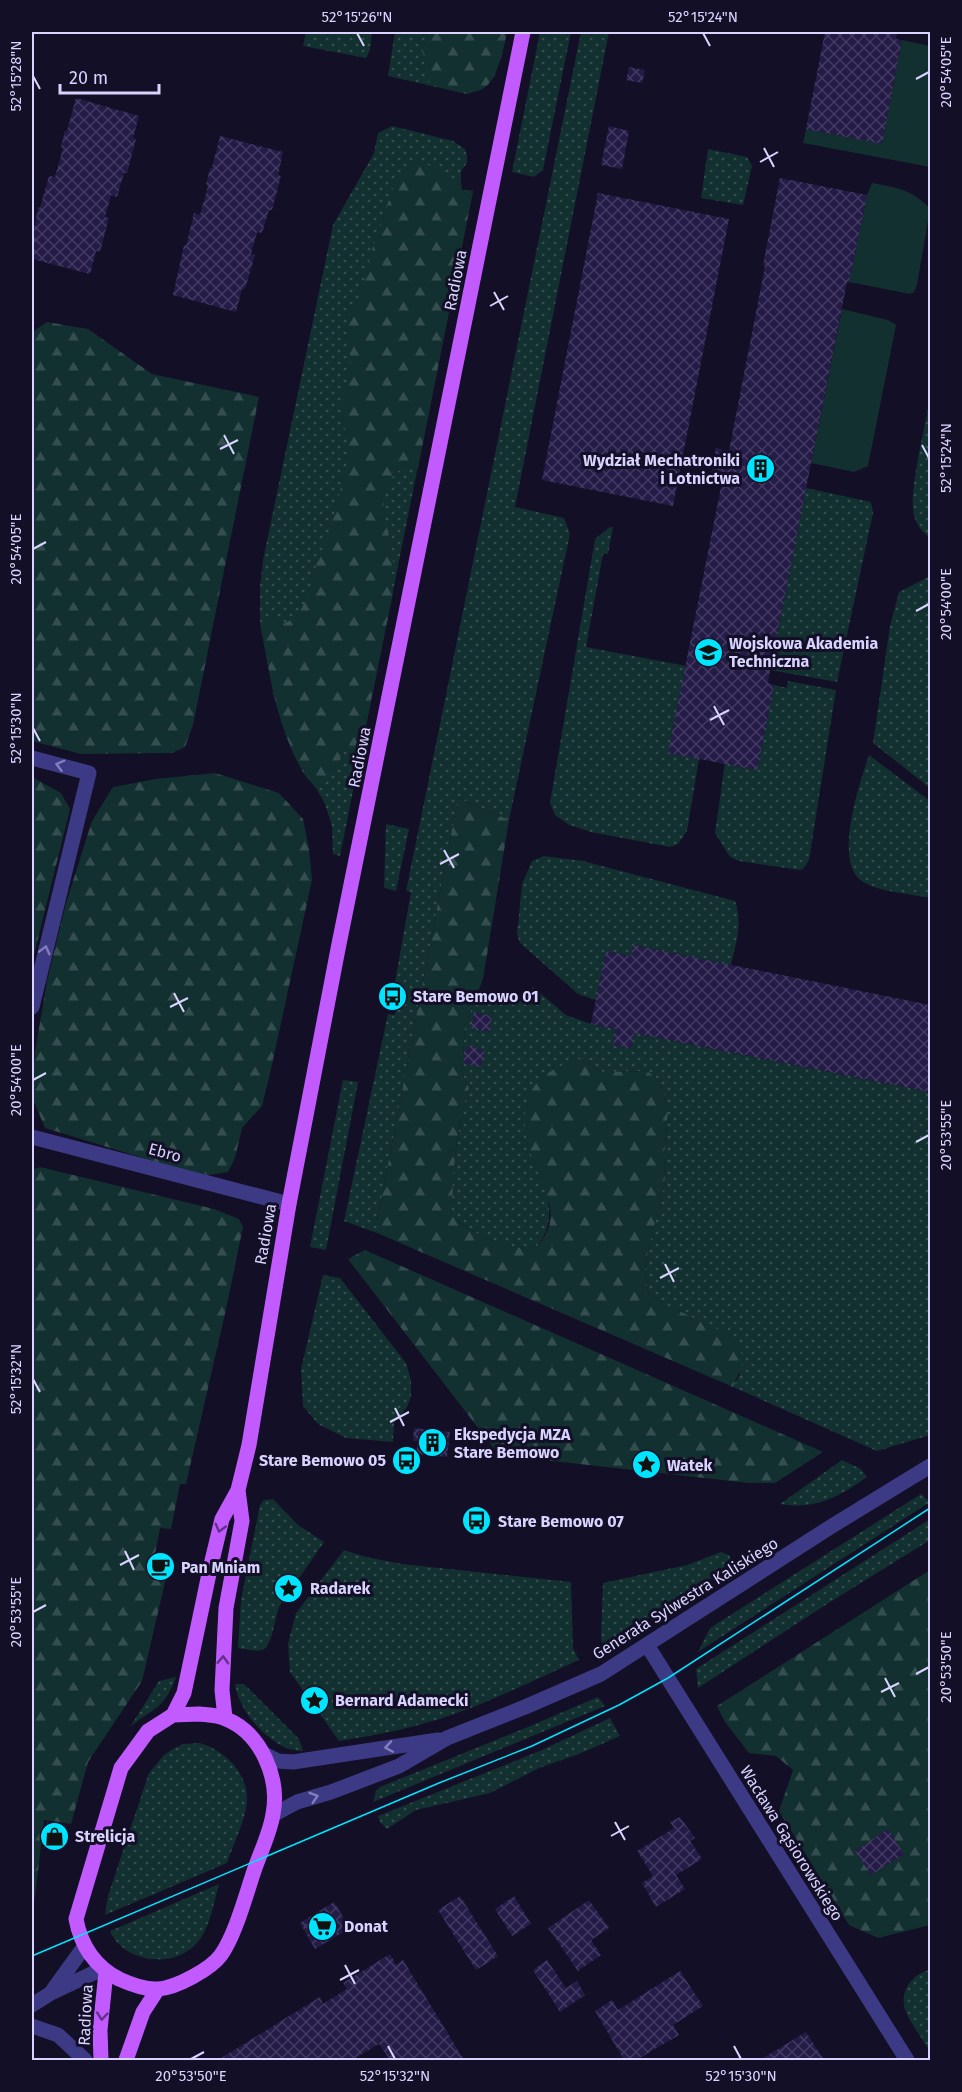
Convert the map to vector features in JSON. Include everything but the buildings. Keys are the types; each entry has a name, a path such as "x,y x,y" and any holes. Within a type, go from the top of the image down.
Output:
{"main road":[{"name":"Radiowa","path":"173,1715 184,1693 222,1519 238,1490 249,1446 288,1204 523,32"},
{"name":"Radiowa","path":"225,1718 222,1690 226,1608 242,1521 238,1490"},
{"path":"199,1714 225,1718 243,1729 264,1754 272,1773 275,1793 273,1815 235,1925 221,1955 195,1976 158,1989 130,1985 104,1971 84,1947 76,1919 121,1768 148,1731 173,1715 199,1714"},
{"name":"Radiowa","path":"101,2061 100,2030 104,1971"},
{"path":"126,2061 143,2012 158,1989"}],"street":[{"path":"32,758 88,773 32,1007"},
{"name":"Ebro","path":"32,1137 288,1204"},
{"name":"Generała Sylwestra Kaliskiego","path":"273,1815 297,1802 331,1792 399,1766 447,1738 601,1674 930,1466"},
{"name":"Wacława Gąsiorowskiego","path":"647,1645 907,2061"},
{"name":"Generała Sylwestra Kaliskiego","path":"264,1754 278,1761 293,1762 447,1738"},
{"path":"51,1993 84,1947"},
{"path":"32,2005 51,1993 104,1971"},
{"path":"32,2026 58,2035 86,2061"}],"green space":[{"path":"306,32 372,32 370,50 366,58 303,46"},
{"path":"395,32 507,32 494,77 484,88 467,94 388,76"},
{"path":"426,32 507,32 498,68 492,80 484,88 474,92 462,92 426,80 423,51"},
{"path":"540,32 571,32 543,170 534,177 512,172"},
{"path":"581,32 609,32 515,507 564,518 570,534 509,820 458,798 377,1222 377,1233 344,1221 388,1014 395,1015 402,984 395,982 411,892 406,891"},
{"path":"902,40 930,46 930,167 803,143 806,129 882,143"},
{"path":"392,126 453,141 465,149 467,163 461,171 461,190 473,191 340,856 333,854 332,826 325,804 295,757 274,697 260,623 260,587 263,560 333,225 374,153 378,133"},
{"path":"708,149 747,157 752,166 743,205 701,198"},
{"path":"419,162 461,182 462,190 473,191 418,468 398,471 390,480 385,493 382,514 389,535 393,561 391,577 393,593 362,745 345,751 330,774 316,788 303,770 284,731 260,622 273,618 285,623 297,617 313,587 316,564 330,531 348,458 348,443 342,417 342,398 349,380 351,358 346,338 349,317 360,299 372,250 396,179 407,165"},
{"path":"872,183 911,193 930,209 917,285 914,292 910,294 849,282 867,195"},
{"path":"842,309 888,320 896,325 868,466 854,472 811,463"},
{"path":"47,322 88,329 152,374 259,397 193,725 185,747 172,753 81,754 32,741 32,332"},
{"path":"930,397 930,538 916,522 913,490"},
{"path":"806,488 871,502 873,513 837,682 770,670"},
{"path":"613,527 608,554 603,554 586,647 686,666 699,759 687,831 678,844 670,847 591,832 569,825 555,815 550,803 595,539"},
{"path":"930,576 930,788 873,743 890,626 899,592"},
{"path":"788,681 836,690 809,860 800,870 739,861 730,857 715,833 725,763 757,769 774,685 787,688"},
{"path":"869,755 930,801 930,898 878,888 863,882 854,872 850,858 851,822"},
{"path":"215,773 279,793 303,819 312,880 262,1106 242,1128 235,1158 228,1172 208,1175 169,1166 45,1128 32,1093 35,1052 47,981 66,903 92,821 113,787 156,779"},
{"path":"32,777 61,793 70,809 32,963"},
{"path":"458,798 509,820 483,979 465,1026 462,1073 469,1088 456,1151 452,1215 472,1230 506,1246 537,1246 547,1232 551,1216 547,1197 527,1142 525,1112 533,1088 551,1071 578,1059 603,1072 647,1071 660,1081 668,1112 664,1156 665,1183 645,1270 648,1292 662,1303 728,1334 739,1347 744,1360 733,1387 377,1233 377,1222"},
{"path":"386,824 409,829 396,891 384,888"},
{"path":"544,856 583,861 735,901 739,925 731,965 633,945 631,956 606,951 596,1000 578,994 520,943 517,935 522,884 532,861"},
{"path":"533,987 566,1015 591,1024 616,1029 613,1045 631,1048 634,1033 930,1092 930,1435 877,1451 733,1387 740,1374 648,1292 645,1270 665,1183 664,1156 668,1112 660,1081 647,1071 603,1072 578,1059 527,1142 543,1181 549,1208 549,1221 545,1234 537,1246 505,1246 472,1230 452,1215 452,1174 462,1110 469,1088 462,1073 465,1026 478,992 526,999"},
{"path":"343,1080 358,1082 326,1250 310,1247"},
{"path":"40,1167 214,1209 239,1219 243,1227 186,1484 180,1484 171,1529 160,1528 151,1575 166,1578 142,1681 88,1762 71,1824 44,1820 35,1897 32,1901 32,1170"},
{"path":"365,1250 823,1452 775,1483 749,1483 499,1455 348,1259"},
{"path":"323,1275 340,1278 406,1363 411,1380 411,1397 407,1407 394,1423 393,1442 346,1438 318,1424 303,1406 301,1369"},
{"path":"842,1460 861,1469 867,1477 826,1500 804,1505 780,1504"},
{"path":"921,1494 930,1502 698,1652 710,1628"},
{"path":"273,1499 298,1525 324,1542 279,1607 271,1638 265,1648 256,1651 238,1648 241,1600 260,1505 264,1500"},
{"path":"930,1519 930,1540 698,1688 696,1669"},
{"path":"344,1550 402,1564 571,1582 573,1648 579,1660 505,1694 448,1716 396,1731 339,1741 290,1672 288,1644 296,1613"},
{"path":"721,1552 729,1555 732,1562 726,1569 607,1645 602,1644 603,1583 687,1565"},
{"path":"930,1570 930,1925 878,1938 849,1925 779,1811 793,1770 776,1756 749,1753 725,1722 717,1706"},
{"path":"176,1677 161,1703 130,1727 159,1681"},
{"path":"235,1684 244,1684 299,1739 303,1751 284,1747 259,1729 241,1703"},
{"path":"598,1697 605,1706 373,1802 376,1791 380,1787"},
{"path":"610,1718 620,1736 539,1768 490,1793 416,1810 387,1829 380,1822 378,1816 542,1750"},
{"path":"200,1743 226,1757 244,1781 247,1801 244,1816 227,1863 105,1915 108,1896 149,1773 164,1755 173,1749 183,1744"},
{"path":"219,1884 204,1932 195,1945 185,1953 174,1957 149,1959 126,1950 116,1941 110,1931"},
{"path":"930,1970 930,2052 908,2017 904,1998 905,1991 912,1980"}],"tram line":[{"path":"32,1956 439,1783 532,1746 619,1705 668,1678 930,1508"}],"place":[{"name":"Wydział Mechatroniki i Lotnictwa","path":"761,469"},
{"name":"Wojskowa Akademia Techniczna","path":"708,652"},
{"name":"Stare Bemowo 01","path":"392,996"},
{"name":"Ekspedycja MZA Stare Bemowo","path":"433,1443"},
{"name":"Stare Bemowo 05","path":"407,1460"},
{"name":"Watek","path":"646,1465"},
{"name":"Stare Bemowo 07","path":"477,1521"},
{"name":"Pan Mniam","path":"160,1567"},
{"name":"Radarek","path":"289,1588"},
{"name":"Bernard Adamecki","path":"314,1700"},
{"name":"Strelicja","path":"54,1836"},
{"name":"Donat","path":"323,1926"}]}
